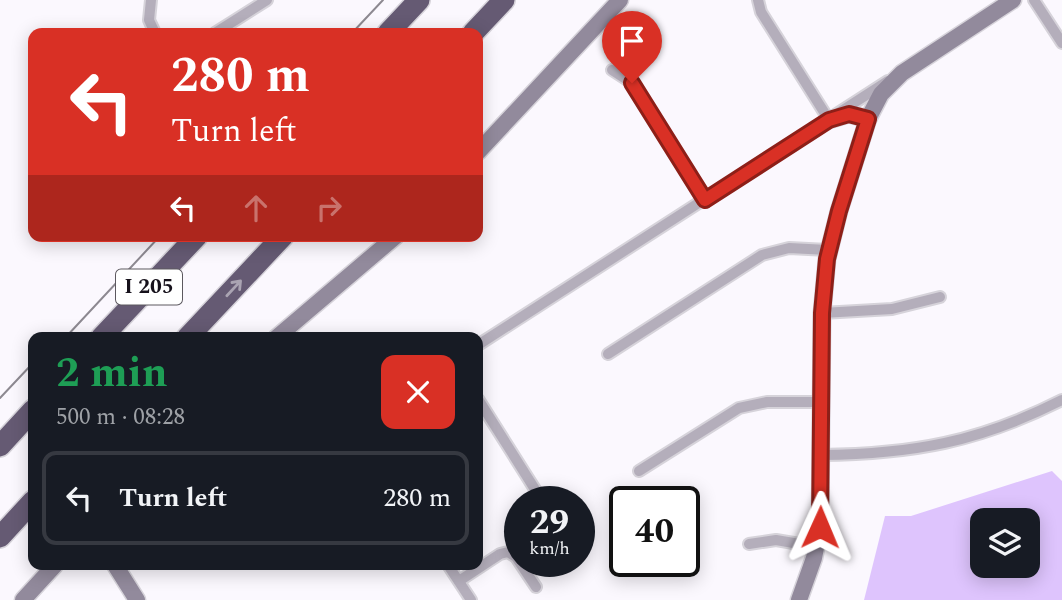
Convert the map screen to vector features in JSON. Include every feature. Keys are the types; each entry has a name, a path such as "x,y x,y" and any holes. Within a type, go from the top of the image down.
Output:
{"highway":[{"path":"393,28 419,0"},
{"path":"478,28 504,0"},
{"name":"I 205","path":"107,332 191,242"},
{"name":"I 205","path":"193,332 277,242"},
{"path":"0,446 28,415"},
{"path":"0,537 28,506"}],"street":[{"path":"151,0 149,20 153,28"},
{"path":"223,28 267,0"},
{"path":"483,147 620,0"},
{"path":"758,0 761,12 829,120"},
{"path":"483,342 1013,0"},
{"path":"1034,0 1062,43"},
{"path":"612,70 632,83 705,200"},
{"path":"799,600 817,547 820,520 822,313 828,250 868,119 881,94 902,73"},
{"path":"829,120 849,114 868,119"},
{"path":"283,332 389,242"},
{"path":"608,355 762,255 789,248 828,250"},
{"path":"822,313 892,309 940,297"},
{"path":"821,455 873,454 925,448 1000,428 1062,400"},
{"path":"639,471 739,408 767,402 821,402"},
{"path":"483,407 533,486"},
{"path":"750,544 776,540 817,547"},
{"path":"483,566 508,552 516,557 536,587"},
{"path":"23,600 50,570"},
{"path":"118,570 137,600"},
{"path":"452,570 471,600"},
{"path":"459,582 477,570"}],"shaded area":[{"path":"1052,471 1062,481 1062,600 864,600 885,516 911,516"}],"tram line":[{"path":"357,28 383,0"},
{"path":"71,332 154,242"},
{"path":"0,398 28,368"}],"route":[{"path":"632,83 705,200 829,120 844,114 868,119 828,250 822,313 820,527"}]}
